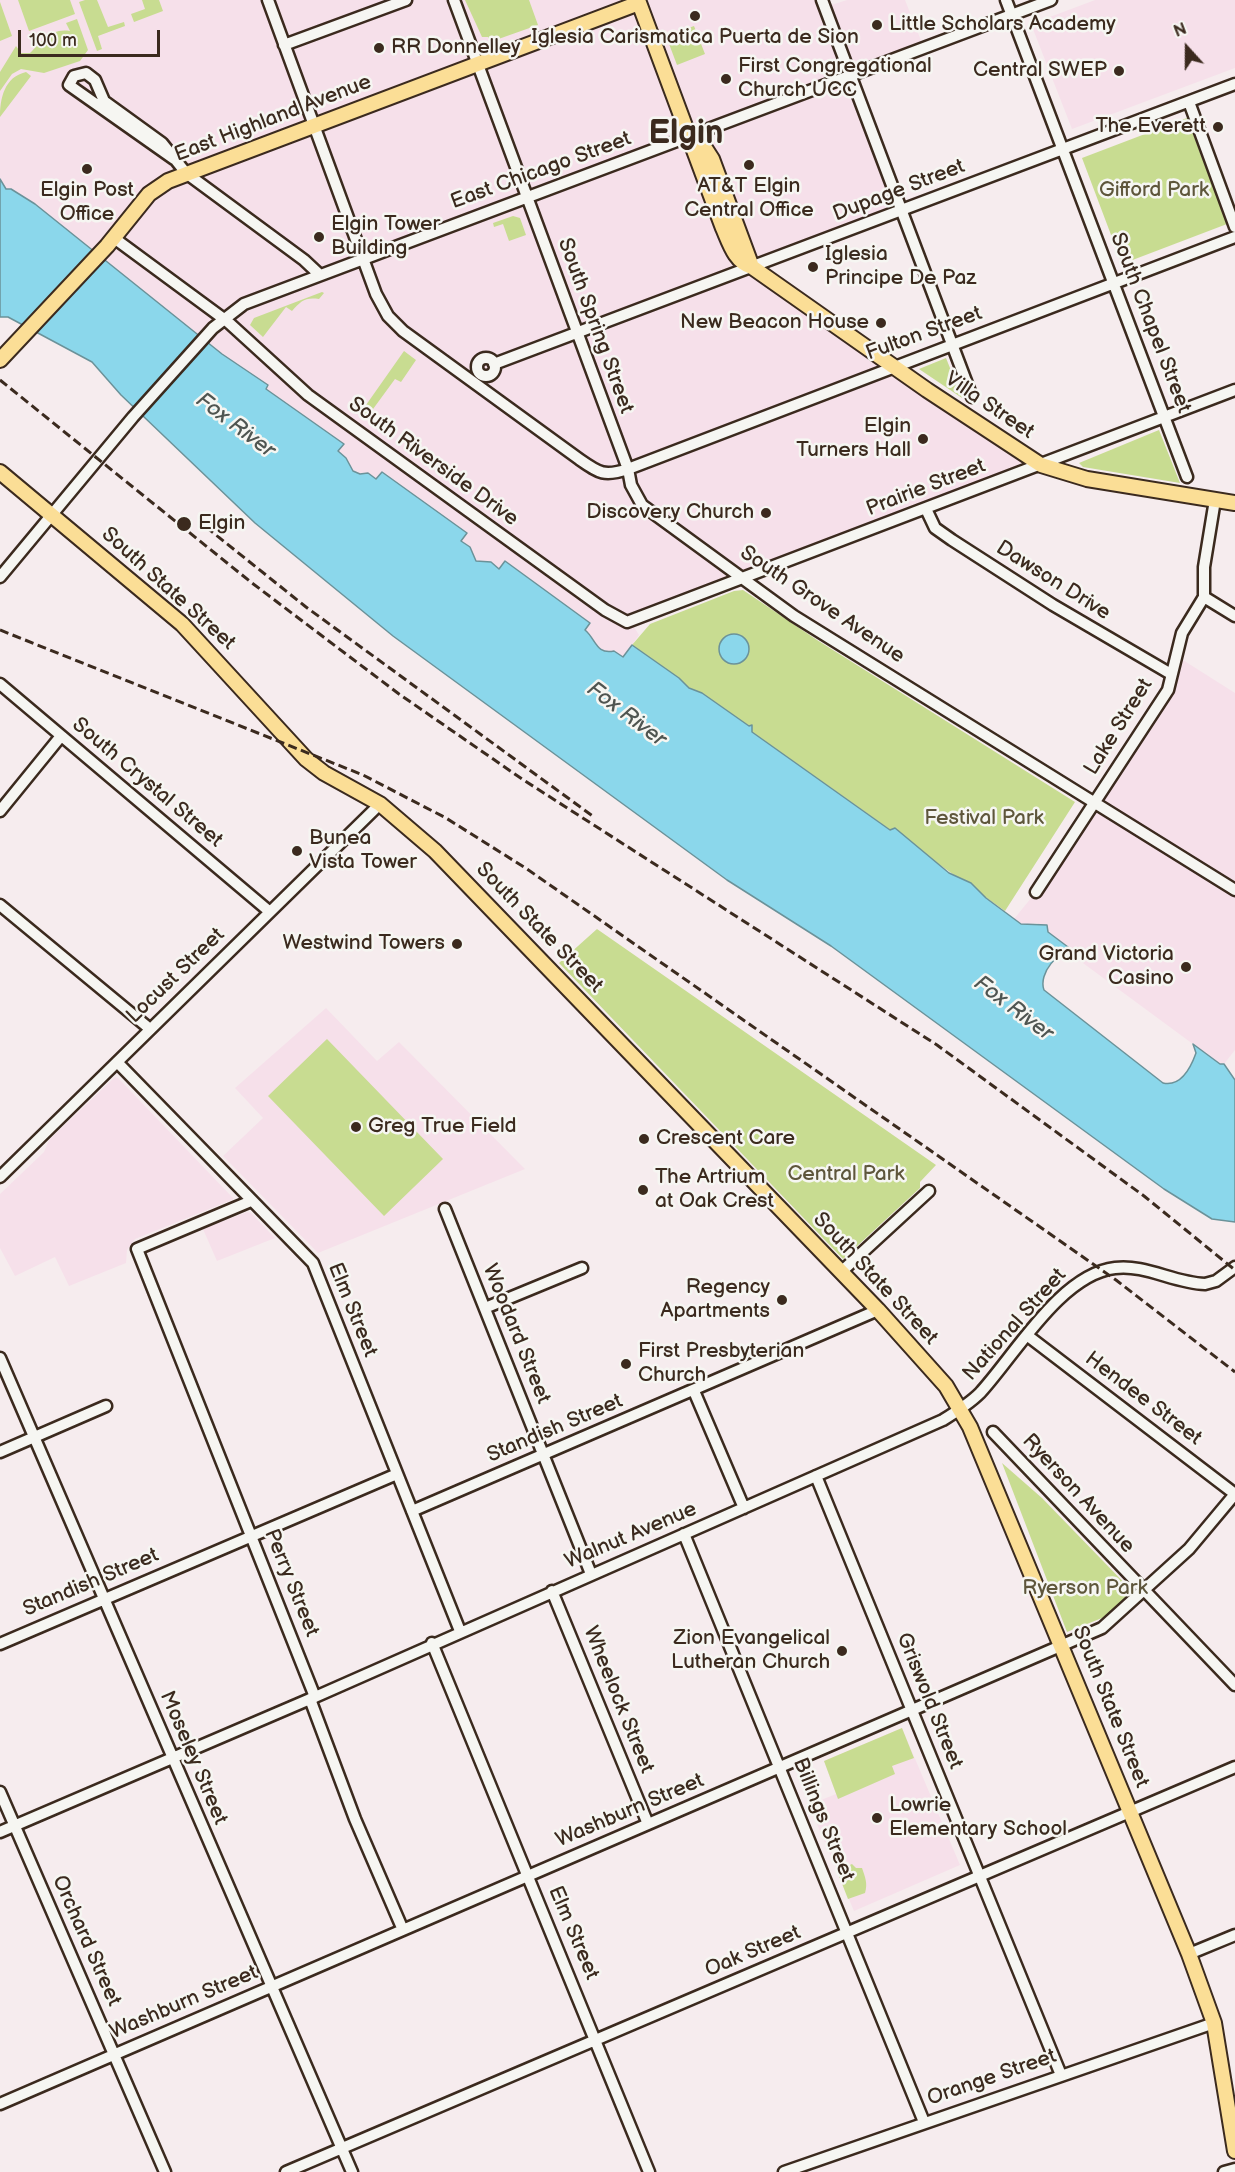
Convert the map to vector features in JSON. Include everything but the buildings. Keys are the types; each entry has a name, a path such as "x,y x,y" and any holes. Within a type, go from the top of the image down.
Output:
{"main road":[{"name":"East Highland Avenue","path":"0,360 111,242 156,188 186,173 641,1"},
{"name":"Villa Street","path":"641,1 693,149 737,258 1041,465 1087,479 1235,503"},
{"name":"South State Street","path":"0,472 52,512 182,624 306,759 324,773 380,804 435,851 878,1310 946,1386 962,1409 1062,1644 1189,1954 1214,2023 1235,2151"}],"street":[{"path":"268,0 376,294 388,316 403,331 474,376 600,473 610,475 628,469"},
{"path":"284,45 406,0"},
{"name":"South Spring Street","path":"454,0 628,469"},
{"path":"822,0 972,397"},
{"name":"South Chapel Street","path":"1006,0 1187,477"},
{"name":"East Chicago Street","path":"0,577 133,417 213,328 244,304 1051,0"},
{"path":"174,159 69,85 74,76 86,72 90,75 104,101 162,143 186,173 304,260 320,275"},
{"name":"Dupage Street","path":"474,376 491,374 494,364 1235,84"},
{"path":"1188,102 1235,227"},
{"name":"Fulton Street","path":"628,469 1235,237"},
{"name":"South Riverside Drive","path":"111,242 223,318 308,395 618,620 630,622"},
{"name":"Prairie Street","path":"630,622 1235,390"},
{"name":"South Grove Avenue","path":"628,469 634,493 646,509 794,616 1235,890"},
{"path":"1215,500 1204,567 1204,597 1235,616"},
{"name":"Dawson Drive","path":"926,509 933,526 944,534 1034,593 1171,674"},
{"name":"Lake Street","path":"1036,892 1168,690 1182,633 1204,597"},
{"name":"South Crystal Street","path":"0,684 270,912"},
{"path":"0,811 61,736"},
{"name":"Locust Street","path":"0,1176 380,804"},
{"path":"0,905 150,1029"},
{"name":"Elm Street","path":"117,1062 313,1263 460,1631"},
{"path":"841,1272 929,1191"},
{"name":"Perry Street","path":"251,1201 137,1249 251,1535 313,1698 355,1819 403,1930"},
{"name":"Woodard Street","path":"445,1209 591,1574"},
{"name":"National Street","path":"962,1409 979,1394 1066,1292 1094,1272 1123,1267 1205,1284 1216,1281 1235,1267"},
{"path":"485,1308 582,1268"},
{"name":"Standish Street","path":"412,1511 878,1310"},
{"name":"Hendee Street","path":"1028,1336 1235,1494"},
{"name":"Moseley Street","path":"0,1358 352,2172"},
{"path":"694,1391 744,1508"},
{"path":"0,1452 106,1406"},
{"name":"Walnut Avenue","path":"0,1832 313,1698 432,1643 943,1420 962,1409"},
{"name":"Ryerson Avenue","path":"993,1432 1235,1685"},
{"name":"Standish Street","path":"0,1644 397,1474"},
{"name":"Griswold Street","path":"816,1476 1061,2075"},
{"name":"Washburn Street","path":"0,2104 1102,1628 1189,1549 1235,1494"},
{"name":"Billings Street","path":"684,1534 849,1933 924,2122"},
{"name":"Wheelock Street","path":"552,1591 648,1824"},
{"name":"Elm Street","path":"432,1643 649,2172"},
{"name":"Oak Street","path":"286,2172 980,1877 1129,1810 1235,1767"},
{"name":"Orchard Street","path":"0,1792 165,2172"},
{"path":"1189,1954 1235,1935"},
{"name":"Orange Street","path":"784,2172 1214,2023"},
{"path":"1224,2172 1235,2169"}],"shaded area":[{"path":"0,0 822,0 825,7 847,0 905,0 924,48 851,75 902,210 753,267 1041,465 631,622 639,635 623,658 601,650 585,630 589,622 505,561 499,569 476,561 470,547 461,541 467,533 382,472 376,479 353,471 338,451 343,444 266,389 268,385 223,355 35,204 11,189 6,189 0,179"},
{"path":"1095,0 1235,0 1235,68 1072,129 1031,24"},
{"path":"1175,655 1235,693 1235,1050 1224,1064 1220,1064 1068,952 1037,923 1023,925 1014,919 1036,892 1168,690"},
{"path":"326,1008 377,1061 399,1042 525,1169 318,1253 223,1156 263,1118 235,1088"},
{"path":"115,1077 234,1199 135,1239 127,1250 126,1263 69,1286 55,1257 15,1276 0,1248 0,1194 44,1152 49,1140"},
{"path":"247,1212 251,1213 275,1238 217,1261 203,1229"},
{"name":"Lowrie Elementary School","path":"902,1728 960,1865 854,1911 809,1805 836,1794 824,1761"}],"green space":[{"path":"18,0 70,0 75,14 29,31"},
{"path":"97,0 108,27 124,22 125,26 98,36 102,49 97,51 79,2"},
{"path":"142,0 159,0 163,11 134,22 131,14 145,9"},
{"path":"465,0 529,0 538,25 490,42 488,37 482,37"},
{"path":"0,2 12,36 0,41"},
{"path":"77,19 88,50 80,61 44,73 21,69 12,74 0,91 0,72 16,46 21,53 30,53 52,33 70,31 66,23"},
{"path":"694,26 705,54 677,65 666,36"},
{"path":"26,72 31,76 0,117 2,96 8,84"},
{"name":"Gifford Park","path":"1187,118 1227,224 1122,264 1082,158"},
{"path":"513,216 520,218 526,235 509,241 503,224 494,227 493,223"},
{"path":"322,292 324,293 319,299 304,300 292,311 286,307 263,337 250,325 254,318"},
{"path":"404,351 416,360 401,382 395,379 365,420 359,415"},
{"path":"946,358 962,398 919,369"},
{"path":"1159,430 1180,483 1083,467 1079,463"},
{"name":"Festival Park","path":"743,590 817,640 1075,802 1005,911 752,732 752,726 702,693 689,688 679,678 632,645 650,624 734,591"},
{"name":"Central Park","path":"597,929 936,1165 920,1182 920,1188 843,1259 559,963"},
{"name":"Greg True Field","path":"327,1039 443,1159 384,1216 268,1096"},
{"name":"Ryerson Park","path":"1002,1463 1042,1498 1134,1593 1107,1616 1067,1632"},
{"path":"902,1728 914,1758 892,1766 895,1774 838,1799 824,1761"},
{"path":"852,1864 856,1868 862,1868 866,1889 865,1893 848,1899 837,1871"}],"water":[{"name":"Fox River","path":"0,179 6,189 11,189 35,204 222,354 268,385 266,389 344,444 338,451 346,458 353,471 360,474 368,473 376,479 382,472 467,533 461,541 470,547 476,561 491,562 499,569 505,561 590,623 585,630 603,651 614,651 623,657 632,645 679,678 689,688 702,693 749,726 752,725 752,732 890,830 895,828 949,873 971,883 986,898 1021,924 1047,925 1048,932 1076,953 1069,952 1056,958 1044,977 1044,990 1163,1083 1175,1082 1184,1075 1196,1053 1193,1044 1220,1064 1224,1064 1235,1080 1235,1222 1212,1219 1164,1189 831,946 727,880 393,636 255,523 121,395 92,362 8,317 0,317"},
{"path":"734,634 744,639 749,649 744,659 734,664 724,659 719,649 724,639"}],"railway":[{"path":"0,380 252,583 399,694 522,779 937,1045 1144,1196 1235,1270"},
{"path":"206,527 306,607 594,817"},
{"path":"0,630 363,775 446,818 527,869 1116,1280 1235,1372"}],"place":[{"name":"Iglesia Carismatica Puerta de Sion","path":"695,16"},
{"name":"Little Scholars Academy","path":"877,25"},
{"name":"RR Donnelley","path":"379,48"},
{"name":"Central SWEP","path":"1119,71"},
{"name":"First Congregational Church UCC","path":"726,79"},
{"name":"The Everett","path":"1218,127"},
{"name":"AT&T Elgin Central Office","path":"749,165"},
{"name":"Elgin Post Office","path":"87,169"},
{"name":"Elgin Tower Building","path":"319,237"},
{"name":"Iglesia Principe De Paz","path":"813,267"},
{"name":"New Beacon House","path":"881,323"},
{"name":"Elgin Turners Hall","path":"923,439"},
{"name":"Discovery Church","path":"766,513"},
{"name":"Elgin","path":"184,524"},
{"name":"Bunea Vista Tower","path":"297,851"},
{"name":"Westwind Towers","path":"457,944"},
{"name":"Grand Victoria Casino","path":"1186,967"},
{"name":"Greg True Field","path":"356,1127"},
{"name":"Crescent Care","path":"644,1139"},
{"name":"The Artrium at Oak Crest","path":"643,1190"},
{"name":"Regency Apartments","path":"782,1300"},
{"name":"First Presbyterian Church","path":"626,1364"},
{"name":"Zion Evangelical Lutheran Church","path":"842,1651"},
{"name":"Lowrie Elementary School","path":"877,1818"}],"district":[{"name":"Elgin","path":"686,135"}]}
